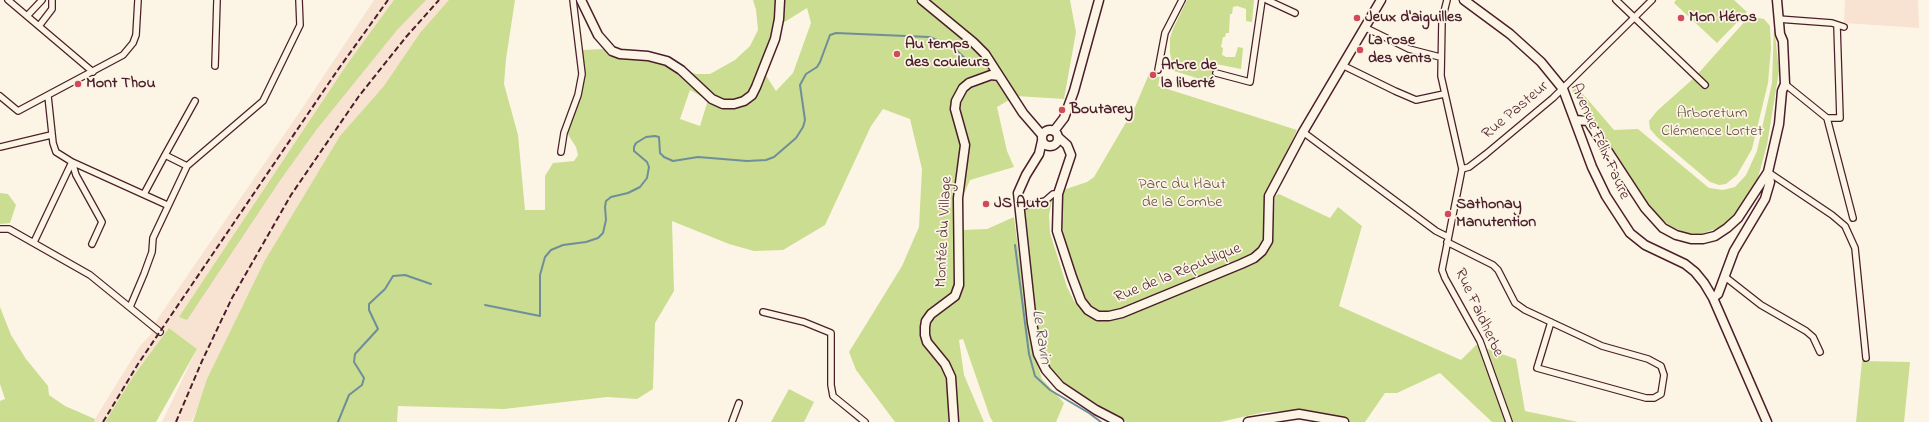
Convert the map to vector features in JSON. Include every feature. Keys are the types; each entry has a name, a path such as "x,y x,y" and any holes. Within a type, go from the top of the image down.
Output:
{"street":[{"path":"8,0 93,72"},
{"path":"27,16 42,0"},
{"path":"39,26 52,9 52,0"},
{"path":"0,96 18,111 123,55 133,43 137,23 138,0"},
{"path":"215,66 217,0"},
{"path":"130,307 152,252 153,238 167,205 187,166 263,101 300,25 299,0"},
{"path":"561,152 564,134 578,95 582,74 573,0"},
{"path":"580,0 598,35 612,51 620,54 653,57 667,61 681,70 712,99 723,104 734,104 744,101 752,95 756,87 775,39 780,19 780,0"},
{"path":"922,0 973,42 985,54 1016,104 1030,121 1051,137"},
{"path":"1099,0 1074,91 1064,118 1030,168 1020,188 1019,206 1032,323 1038,354 1046,370 1060,386 1096,410 1119,422"},
{"path":"1158,70 1165,33 1182,0"},
{"path":"1216,73 1250,82 1262,0"},
{"path":"1267,0 1295,12"},
{"name":"Rue de la République","path":"1051,137 1067,152 1066,171 1058,194 1058,231 1072,278 1081,301 1088,310 1098,316 1109,316 1122,313 1241,264 1254,258 1262,251 1268,241 1269,196 1303,132 1381,0"},
{"path":"1447,0 1442,20 1440,57 1441,76 1462,169"},
{"name":"Avenue Félix Faure","path":"1464,0 1510,34 1541,62 1563,89 1592,167 1606,196 1630,233 1645,245 1673,257 1696,272 1713,298 1767,422"},
{"path":"1616,0 1705,85"},
{"name":"Rue Pasteur","path":"1462,169 1469,167 1486,154 1563,89 1652,0"},
{"path":"1575,120 1588,120 1645,208 1663,228 1676,235 1691,239 1703,239 1715,236 1738,218 1752,199 1768,172 1779,124 1782,91 1785,84 1783,41 1780,34 1777,0"},
{"path":"1778,19 1832,23 1837,26 1844,27"},
{"path":"1827,118 1840,118 1837,26"},
{"path":"1364,27 1409,49 1440,57"},
{"path":"1342,65 1416,100 1444,94"},
{"name":"Montée du Village","path":"954,422 951,377 945,364 928,342 925,335 925,327 926,321 930,314 955,296 959,285 958,198 965,145 955,109 956,101 963,88 969,83 991,74 999,76"},
{"path":"1785,84 1827,118 1853,218"},
{"path":"48,96 51,134 56,152 72,162 167,205"},
{"path":"144,194 195,101"},
{"path":"1303,132 1447,239 1493,265 1498,270 1515,303 1525,310 1551,322 1602,346 1648,359 1661,366 1664,374 1660,394 1654,398 1646,398 1537,368 1551,322"},
{"path":"0,147 51,134"},
{"path":"165,155 187,166"},
{"path":"34,242 72,162"},
{"path":"72,162 76,174 102,222 92,244"},
{"name":"Rue Faidherbe","path":"1462,169 1442,264 1445,278 1480,342 1509,422"},
{"path":"1713,298 1718,294 1734,251 1764,199 1770,182 1768,172"},
{"path":"1768,172 1832,215 1845,226 1855,248 1866,358"},
{"path":"1762,180 1767,192"},
{"path":"1019,206 1045,200 1053,194 1058,194"},
{"path":"0,229 9,229 90,275 160,332"},
{"path":"1724,276 1761,305 1806,331 1813,337 1820,352"},
{"path":"763,312 804,322 831,333 831,385 833,396 865,422"},
{"path":"732,422 740,404"},
{"path":"1248,422 1299,414 1344,422"}],"shaded area":[{"path":"374,0 454,0 226,341 192,421 162,422 197,349 169,328 134,375 105,422 93,422 140,346 152,333 150,330 301,110"},
{"path":"1845,0 1918,0 1919,28 1844,23"}],"green space":[{"path":"394,0 426,0 397,30 317,129 281,179 187,320 179,317 348,63"},
{"path":"449,0 515,0 506,59 504,84 518,135 525,210 545,210 545,176 553,163 574,161 578,155 576,147 567,133 578,100 582,50 603,49 670,64 696,74 710,74 735,60 750,46 758,30 756,10 753,0 1070,0 1076,32 1064,99 1016,96 997,107 1007,151 1014,167 970,180 963,196 962,230 987,229 1014,217 1030,341 1042,379 1064,403 1056,422 993,422 963,339 959,340 964,375 984,422 895,422 856,370 849,352 902,266 919,227 922,169 910,119 883,109 871,126 825,225 783,250 754,251 729,244 672,221 674,291 655,323 653,389 637,399 607,397 504,409 398,406 397,422 193,422 207,379 264,262 340,136 384,86 420,33","holes":["807,8 811,23 793,73 776,91 765,74 780,40 783,23","690,90 708,100 700,126 680,119"]},
{"path":"1187,0 1254,0 1252,22 1246,21 1246,9 1237,6 1233,7 1232,14 1230,14 1229,33 1226,33 1225,37 1223,37 1221,47 1223,48 1222,55 1225,57 1235,57 1238,47 1243,48 1241,69 1216,64 1213,83 1174,71 1170,53 1170,38"},
{"path":"1676,0 1734,0 1747,12 1717,43 1674,3"},
{"name":"Arboretum Clémence Lortet","path":"1754,17 1764,19 1770,26 1771,48 1768,83 1752,149 1737,175 1726,184 1719,185 1710,182 1657,137 1650,129 1649,121 1657,111 1695,77 1746,20"},
{"path":"1774,25 1779,71 1767,145 1757,181 1737,211 1723,226 1704,233 1686,233 1670,226 1652,210 1572,91 1577,87 1614,130 1638,129 1709,188 1723,190 1735,187 1746,175 1757,151 1772,83"},
{"name":"Parc du Haut de la Combe","path":"1149,74 1160,77 1158,86 1297,130 1266,195 1265,240 1257,252 1239,263 1114,311 1100,312 1093,309 1082,292 1066,245 1062,226 1063,190 1087,182 1094,177 1135,107"},
{"path":"0,193 8,194 16,205 10,223 0,224"},
{"path":"1279,194 1330,218 1338,207 1362,226 1339,306 1461,360 1476,345 1516,359 1525,411 1578,422 1492,422 1440,373 1397,393 1385,393 1365,422 1341,422 1299,410 1265,412 1220,422 1127,422 1099,407 1063,384 1049,369 1039,353 1021,210 1046,202 1053,196 1049,215 1050,233 1067,287 1074,301 1087,314 1107,321 1256,263 1263,257 1273,242 1275,196"},
{"path":"0,307 11,335 26,359 48,386 49,395 65,406 95,419 94,422 0,422 0,401 5,399 0,384"},
{"path":"169,328 197,349 156,422 105,422 134,375"},
{"path":"1862,361 1910,362 1904,422 1856,422"},
{"path":"789,389 814,402 804,422 771,422"}],"waterway":[{"path":"485,305 540,316 540,275 545,257 551,250 563,245 586,242 598,238 603,233 606,220 606,201 611,197 628,193 640,187 647,178 649,167 647,162 634,151 636,143 646,137 659,137 660,153 664,157 673,161 698,157 747,161 766,160 774,157 796,138 803,127 805,120 800,85 806,74 817,67 830,35 836,33 929,37 951,45 972,65"},
{"name":"Le Ravin","path":"1015,245 1029,354 1035,376 1050,390 1089,413 1101,422"},
{"path":"338,422 349,395 362,385 364,378 354,362 355,354 378,329 369,310 369,304 385,289 393,276 405,275 431,284"}],"railway":[{"path":"103,422 138,364 337,71 388,0"},
{"path":"176,422 202,361 232,298 291,195 359,96 406,37 439,0"}],"place":[{"name":"Jeux d'aiguilles","path":"1357,18"},
{"name":"Mon Héros","path":"1681,18"},
{"name":"La rose des vents","path":"1360,50"},
{"name":"Au temps des couleurs","path":"897,54"},
{"name":"Arbre de la liberté","path":"1153,75"},
{"name":"Mont Thou","path":"78,84"},
{"name":"Boutarey","path":"1062,110"},
{"name":"JS Auto","path":"986,204"},
{"name":"Sathonay Manutention","path":"1448,214"}]}
